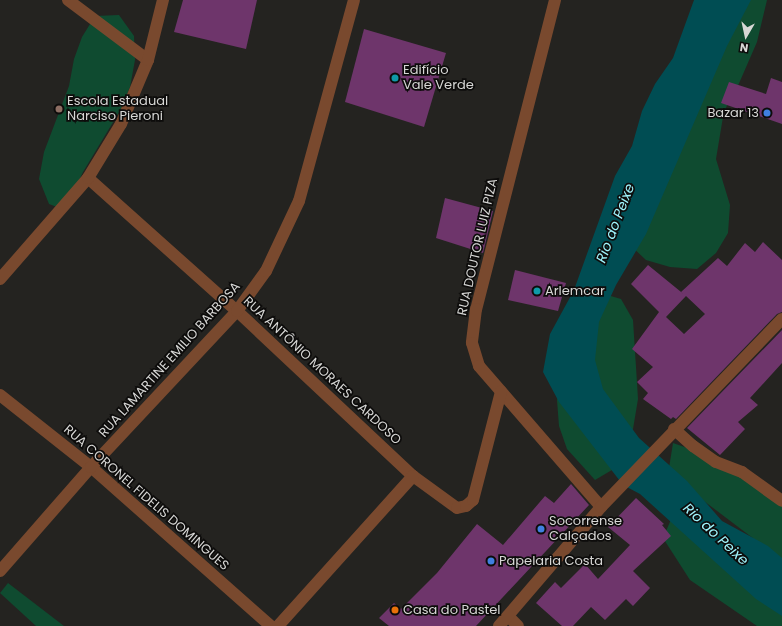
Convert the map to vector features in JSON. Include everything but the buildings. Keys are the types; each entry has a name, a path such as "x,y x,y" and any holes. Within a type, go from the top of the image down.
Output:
{"street":[{"path":"68,0 148,60"},
{"path":"0,279 88,178 121,124 148,60 163,0"},
{"name":"RUA LAMARTINE EMILIO BARBOSA","path":"2,569 13,553 91,467 237,311 266,271 299,201 354,0"},
{"name":"RUA DOUTOR LUIZ PIZA","path":"554,0 476,309 472,343 479,366 501,392 605,503"},
{"name":"RUA ANTÔNIO MORAES CARDOSO","path":"88,178 237,311 413,476 449,504 457,508 466,506 473,500 501,392"},
{"path":"500,626 605,503 782,319"},
{"name":"RUA CORONEL FIDELIS DOMINGUES","path":"0,395 91,467 271,626"},
{"path":"672,432 716,462 742,472 782,502"},
{"path":"278,626 413,476"},
{"path":"0,553 13,553"},
{"path":"508,616 518,626"}],"green space":[{"path":"724,0 767,0 757,42 737,88 724,111 716,159 730,205 728,233 716,253 697,269 670,267 646,260 630,245"},
{"path":"119,15 134,36 135,60 130,87 121,109 83,172 65,210 49,204 39,179 44,152 69,86 74,59 82,37 95,16"},
{"path":"597,292 621,299 633,320 638,399 630,447 617,467 595,480 567,449 559,426 557,400 569,328"},
{"path":"673,443 696,451 782,499 782,560 684,486 669,468"},
{"path":"673,515 782,600 782,626 757,626 690,580 663,538"},
{"path":"8,583 64,626 36,626 0,593"}],"water":[{"name":"Rio do Peixe","path":"694,0 751,0 727,46 646,234 616,285 599,322 595,360 603,389 639,438 687,481 722,521 768,546 782,558 782,616 756,599 640,494 623,485 559,402 543,372 550,334 574,290 615,176 632,146 642,111 655,84 673,58"}],"place":[{"name":"Edifício Vale Verde","path":"395,78"},
{"name":"Escola Estadual Narciso Pieroni","path":"59,109"},
{"name":"Bazar 13","path":"767,113"},
{"name":"Arlemcar","path":"537,291"},
{"name":"Socorrense Calçados","path":"541,529"},
{"name":"Papelaria Costa","path":"491,561"},
{"name":"Casa do Pastel","path":"395,610"}]}
